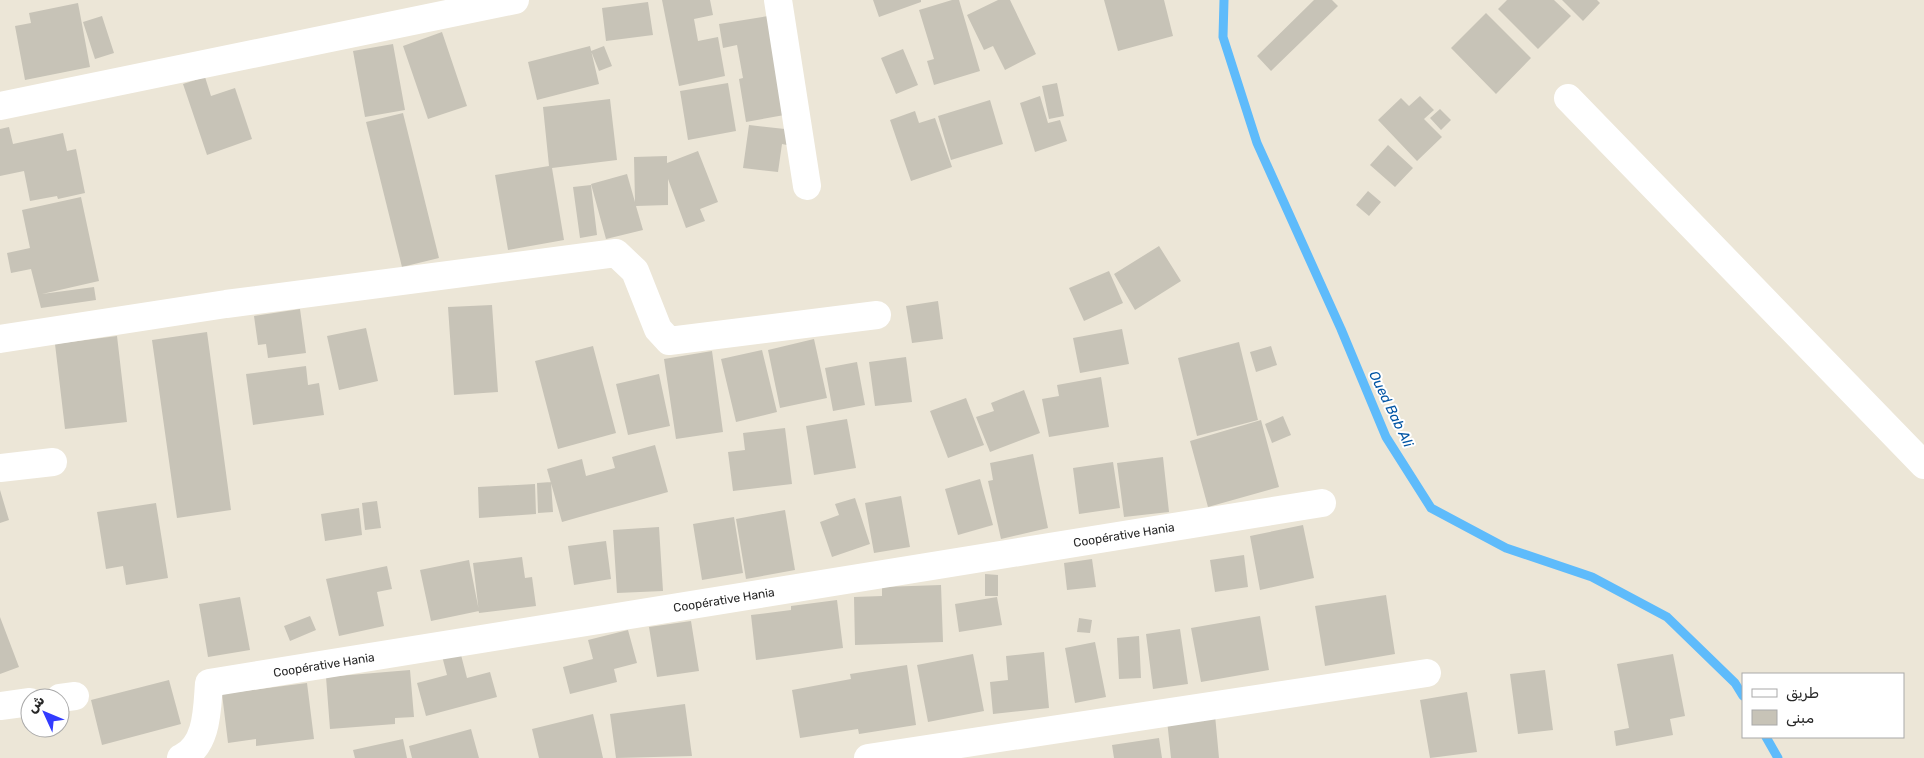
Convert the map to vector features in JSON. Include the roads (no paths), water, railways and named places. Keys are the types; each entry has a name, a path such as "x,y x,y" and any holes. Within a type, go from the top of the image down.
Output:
{"street":[{"path":"0,106 515,0"},
{"path":"778,0 807,186"},
{"path":"1568,98 1924,465"},
{"path":"0,339 226,304 616,253 635,271 658,329 669,340 877,315"},
{"path":"0,468 53,462"},
{"name":"Coopérative Hania","path":"181,758 198,743 205,726 209,683 1322,503"},
{"path":"868,758 1427,673"},
{"path":"0,706 20,703"}],"waterway":[{"name":"Oued Bab Ali","path":"1224,0 1223,37 1257,143 1341,329 1386,437 1431,508 1506,548 1592,577 1667,617 1735,683 1742,694"},
{"name":"Oued Bab Ali","path":"1767,738 1778,758"}]}
